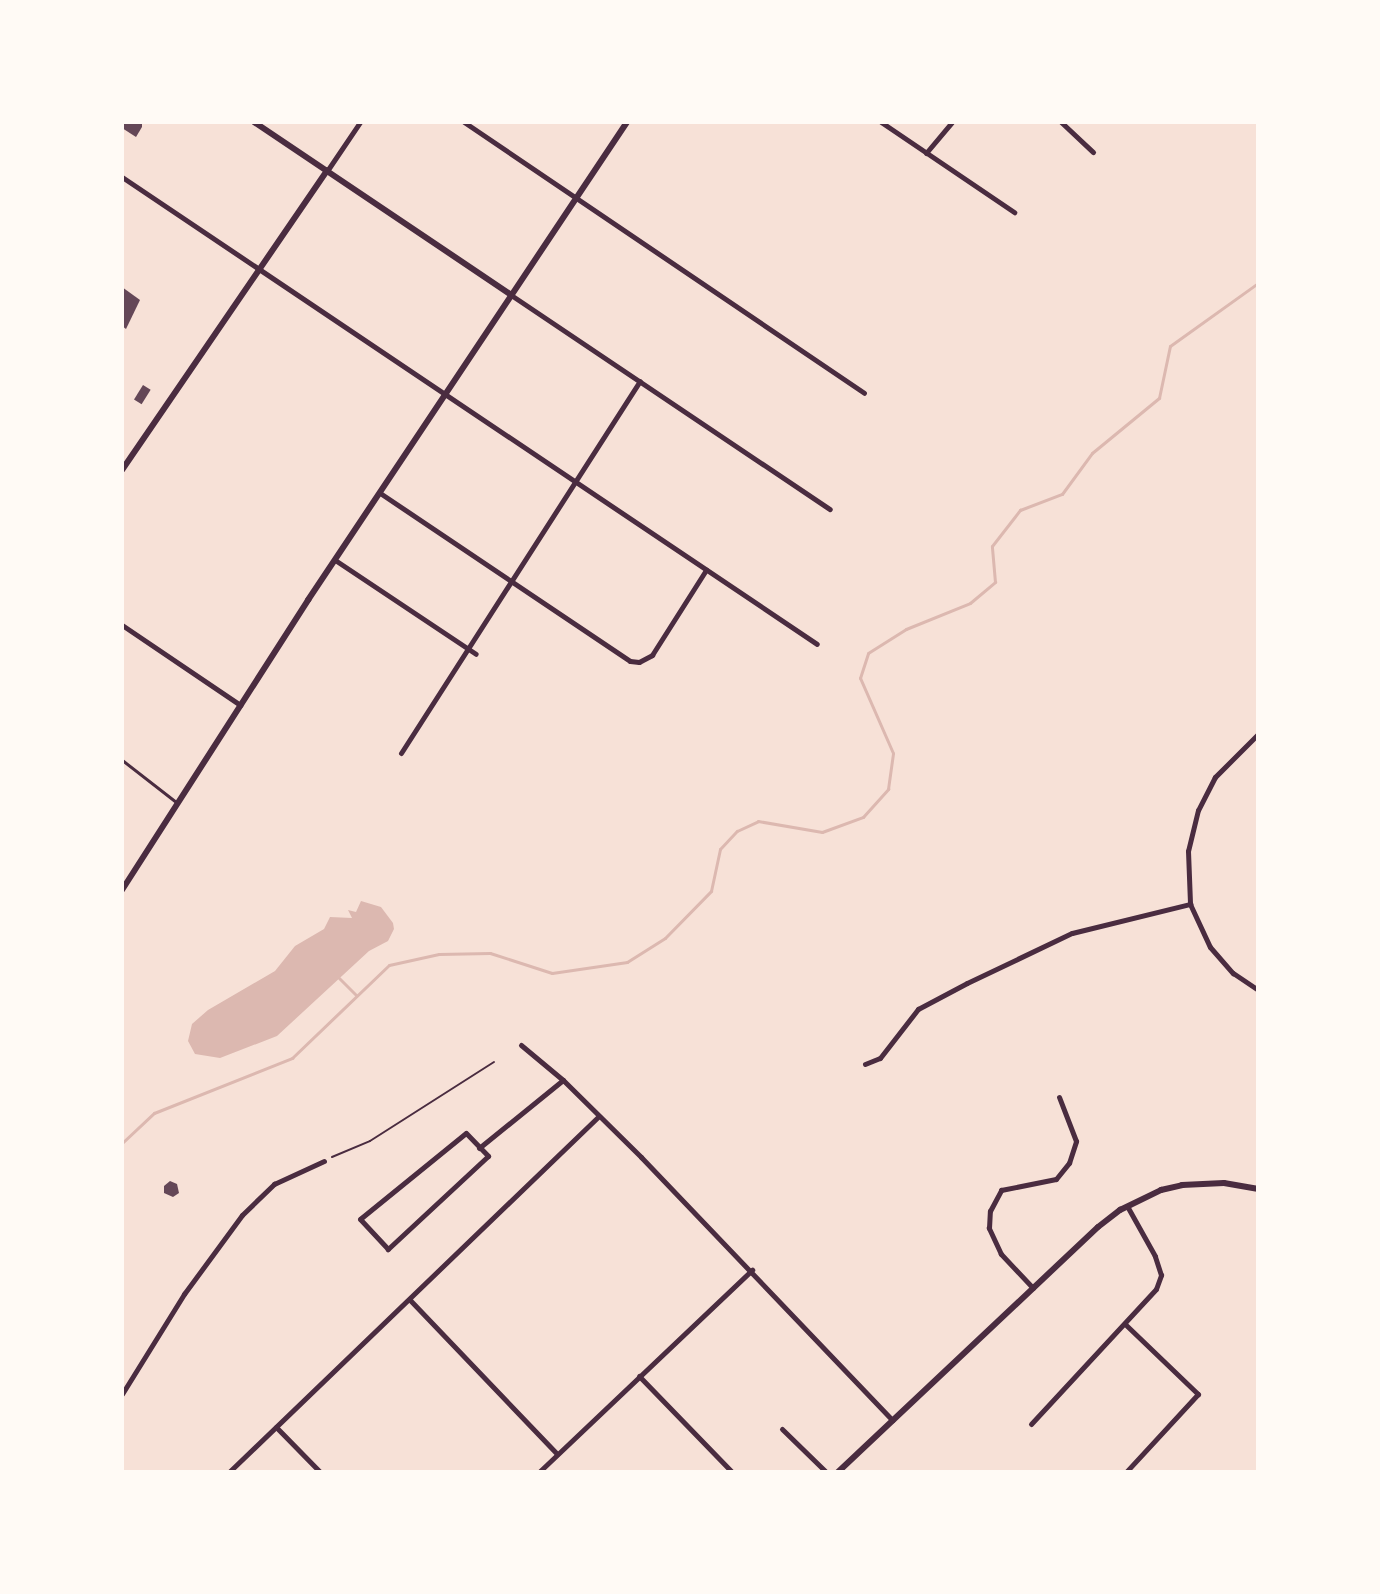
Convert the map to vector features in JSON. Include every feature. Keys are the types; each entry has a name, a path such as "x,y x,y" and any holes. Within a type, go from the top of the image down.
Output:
{"street":[{"path":"254,122 830,509"},
{"path":"123,469 360,122"},
{"path":"464,122 864,393"},
{"path":"122,890 335,560 627,122"},
{"path":"881,122 1014,212"},
{"path":"926,153 952,122"},
{"path":"1061,122 1093,152"},
{"path":"122,177 817,644"},
{"path":"401,753 640,381"},
{"path":"380,493 622,657 639,662 652,655 706,570"},
{"path":"335,560 476,654"},
{"path":"122,625 240,705"},
{"path":"1258,734 1215,777 1198,810 1188,851 1190,904 1210,947 1233,973 1258,990"},
{"path":"865,1064 880,1058 918,1009 967,983 1072,933 1190,904"},
{"path":"521,1045 563,1080 752,1270 892,1420"},
{"path":"479,1148 563,1080"},
{"path":"1033,1288 1001,1254 989,1228 990,1211 1001,1190 1056,1179 1069,1163 1076,1141 1059,1097"},
{"path":"229,1472 599,1116"},
{"path":"466,1133 479,1148 488,1156 388,1249 360,1219 466,1133"},
{"path":"122,1394 184,1294 242,1215 274,1184 324,1161"},
{"path":"838,1472 1098,1227 1127,1206 1161,1190 1182,1185 1224,1183 1258,1189"},
{"path":"1031,1424 1126,1325 1156,1289 1161,1275 1155,1256 1127,1206"},
{"path":"540,1472 752,1270"},
{"path":"410,1300 557,1454"},
{"path":"1126,1325 1198,1394 1126,1472"},
{"path":"639,1376 732,1472"},
{"path":"276,1427 320,1472"},
{"path":"782,1429 826,1472"}],"lane":[{"path":"122,760 178,804"}],"path":[{"path":"324,1161 370,1141 494,1062"}],"shaded area":[{"path":"361,901 381,907 393,923 394,929 388,941 369,951 277,1036 220,1058 195,1054 188,1041 192,1024 208,1010 275,971 295,946 324,929 330,917 352,918 348,910 356,912"}],"building":[{"path":"122,122 142,122 142,127 136,137 122,128"},
{"path":"122,287 140,300 126,329 122,326"},
{"path":"143,385 151,390 142,404 134,399"},
{"path":"170,1181 177,1184 179,1193 173,1197 164,1193 164,1186"}],"waterway":[{"path":"122,1143 154,1113 292,1058 389,965 439,954 490,953 552,973 627,962 665,938 711,891 720,849 737,831 758,821 822,832 863,817 888,789 893,753 860,678 868,653 906,629 970,603 995,582 992,546 1020,510 1062,494 1092,453 1159,398 1170,346 1258,283"},
{"path":"339,978 356,995"}]}
